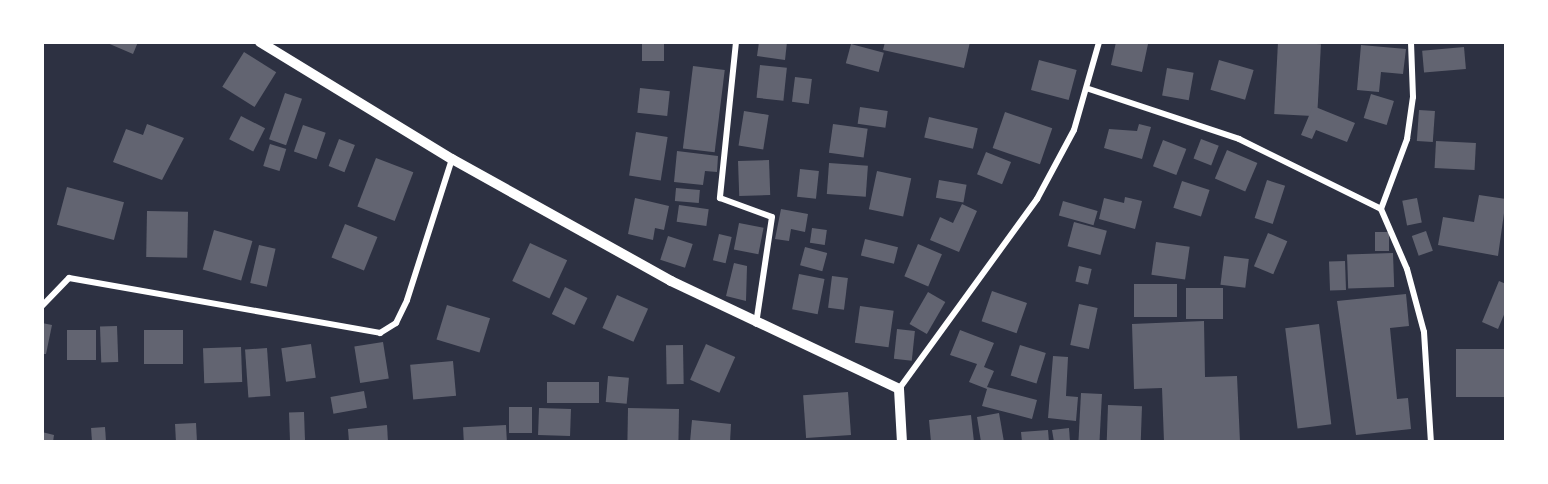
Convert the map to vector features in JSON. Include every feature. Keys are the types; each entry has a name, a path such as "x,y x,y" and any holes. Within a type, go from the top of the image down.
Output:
{"street":[{"path":"260,42 452,159 756,325 899,389"},
{"path":"736,42 720,198 772,217 756,325"},
{"path":"902,442 899,389 1037,199 1074,130 1089,88 1099,42"},
{"path":"1382,209 1407,139 1413,97 1411,42"},
{"path":"1089,88 1239,139 1382,209 1407,269 1424,332 1431,442"},
{"path":"42,306 69,278 380,333 396,323 407,300 452,159"}],"building":[{"path":"105,42 138,42 133,54"},
{"path":"642,42 664,42 664,61 642,61"},
{"path":"759,42 787,42 785,60 757,56"},
{"path":"885,42 970,42 964,68 883,50"},
{"path":"1116,42 1148,44 1142,72 1111,65"},
{"path":"1278,42 1321,44 1317,116 1274,114"},
{"path":"851,44 884,53 879,72 846,63"},
{"path":"1361,45 1406,49 1403,74 1381,72 1379,92 1357,90"},
{"path":"1464,47 1466,69 1424,73 1422,51"},
{"path":"244,52 276,72 254,107 222,87"},
{"path":"1039,60 1077,70 1069,100 1031,90"},
{"path":"1219,60 1254,70 1245,100 1210,90"},
{"path":"760,65 787,68 783,101 757,98"},
{"path":"693,66 725,70 715,152 683,148"},
{"path":"1167,68 1194,73 1189,100 1162,96"},
{"path":"795,77 812,79 809,104 792,102"},
{"path":"640,88 670,91 667,116 637,113"},
{"path":"285,93 302,99 286,145 269,139"},
{"path":"1371,94 1394,101 1387,125 1364,118"},
{"path":"1313,106 1355,123 1347,142 1316,130 1312,139 1301,135"},
{"path":"860,107 888,111 885,128 858,124"},
{"path":"1419,110 1435,111 1433,142 1417,141"},
{"path":"744,111 769,115 763,149 739,146"},
{"path":"1005,112 1052,128 1040,164 993,148"},
{"path":"241,116 265,128 253,151 229,139"},
{"path":"929,117 978,128 973,149 924,137"},
{"path":"147,124 184,138 162,180 113,162 126,129 143,135"},
{"path":"833,124 868,129 864,158 829,153"},
{"path":"1139,124 1151,127 1142,159 1104,148 1109,129 1137,131"},
{"path":"303,125 326,133 317,159 294,151"},
{"path":"636,132 668,137 661,180 629,175"},
{"path":"339,139 355,145 344,172 329,166"},
{"path":"1201,139 1219,146 1211,165 1193,159"},
{"path":"1163,140 1186,149 1176,175 1153,166"},
{"path":"1436,141 1476,143 1475,170 1435,168"},
{"path":"270,144 286,149 280,171 263,166"},
{"path":"1227,150 1257,163 1245,191 1215,179"},
{"path":"677,151 718,156 717,172 705,171 703,185 674,182"},
{"path":"986,152 1011,162 1002,184 977,174"},
{"path":"376,158 413,172 395,221 357,207"},
{"path":"769,160 770,195 739,196 738,161"},
{"path":"829,163 868,166 866,197 827,194"},
{"path":"800,169 819,171 816,199 797,197"},
{"path":"877,171 911,178 903,216 869,209"},
{"path":"939,180 967,185 963,203 936,198"},
{"path":"1267,180 1285,186 1273,224 1255,218"},
{"path":"1182,181 1210,190 1201,217 1173,208"},
{"path":"67,187 124,202 114,240 57,225"},
{"path":"676,188 700,190 699,203 675,201"},
{"path":"1479,195 1506,199 1498,256 1438,245 1443,217 1474,222"},
{"path":"1125,197 1142,201 1135,229 1099,219 1104,198 1124,203"},
{"path":"635,198 669,206 664,230 655,228 653,240 628,234"},
{"path":"1417,198 1422,223 1407,225 1402,201"},
{"path":"1063,201 1098,211 1093,225 1059,215"},
{"path":"962,204 977,211 959,252 930,240 940,217 953,223"},
{"path":"679,205 709,209 706,226 677,222"},
{"path":"781,209 808,214 805,232 791,229 789,241 775,239"},
{"path":"147,211 188,212 187,258 146,257"},
{"path":"1074,222 1107,231 1100,255 1068,246"},
{"path":"739,223 764,228 758,254 734,250"},
{"path":"345,224 377,237 364,270 332,257"},
{"path":"812,228 827,230 825,245 810,243"},
{"path":"214,230 252,241 241,280 203,269"},
{"path":"1426,231 1433,251 1419,256 1412,236"},
{"path":"1375,232 1389,232 1389,251 1375,251"},
{"path":"1268,233 1287,241 1273,274 1254,266"},
{"path":"719,234 732,237 726,263 713,260"},
{"path":"668,236 693,244 685,268 660,260"},
{"path":"865,239 898,247 894,264 861,255"},
{"path":"1156,242 1190,247 1185,279 1151,275"},
{"path":"530,243 567,260 549,298 512,281"},
{"path":"918,244 942,254 928,286 904,276"},
{"path":"259,245 276,249 267,287 250,283"},
{"path":"805,247 827,253 822,271 800,265"},
{"path":"1393,253 1394,287 1348,289 1347,255"},
{"path":"1224,256 1249,259 1245,288 1220,285"},
{"path":"1345,261 1346,290 1330,291 1329,262"},
{"path":"734,263 747,266 746,301 726,296"},
{"path":"1079,266 1092,269 1088,285 1075,282"},
{"path":"799,274 825,279 818,314 792,309"},
{"path":"832,276 848,278 844,310 828,308"},
{"path":"1499,281 1506,284 1506,310 1498,329 1482,322"},
{"path":"1134,284 1177,284 1177,317 1134,317"},
{"path":"565,287 587,298 574,325 552,314"},
{"path":"1186,288 1223,288 1223,319 1186,319"},
{"path":"992,291 1027,303 1017,333 982,321"},
{"path":"928,292 945,302 927,334 910,324"},
{"path":"1406,294 1409,326 1390,328 1397,399 1408,398 1411,429 1356,435 1337,301"},
{"path":"617,295 648,309 633,342 602,328"},
{"path":"1079,304 1098,308 1089,349 1070,345"},
{"path":"447,305 490,318 480,353 436,339"},
{"path":"860,306 894,311 889,347 855,343"},
{"path":"1204,321 1205,377 1237,376 1240,442 1164,442 1162,388 1134,389 1132,324"},
{"path":"42,323 52,325 46,354 42,354"},
{"path":"1319,324 1331,424 1298,428 1285,328"},
{"path":"117,326 118,362 101,363 100,327"},
{"path":"897,329 915,331 912,361 894,359"},
{"path":"67,330 96,330 96,360 67,360"},
{"path":"144,330 183,330 183,364 144,364"},
{"path":"960,330 994,343 984,367 994,371 987,387 1037,400 1032,419 982,406 987,389 969,382 977,364 950,355"},
{"path":"383,342 389,379 360,383 354,347"},
{"path":"311,344 316,378 286,382 281,348"},
{"path":"706,344 735,357 719,393 690,380"},
{"path":"666,345 683,345 684,384 667,384"},
{"path":"1020,345 1046,353 1036,383 1011,376"},
{"path":"241,347 242,382 204,383 203,348"},
{"path":"267,348 270,396 248,397 245,350"},
{"path":"1456,349 1506,349 1506,397 1456,397"},
{"path":"1053,356 1068,357 1066,396 1078,397 1076,421 1048,418"},
{"path":"453,361 456,396 413,400 410,365"},
{"path":"608,376 629,378 627,404 606,402"},
{"path":"547,382 599,382 599,403 547,403"},
{"path":"364,391 367,408 333,414 331,397"},
{"path":"848,392 851,435 806,438 803,395"},
{"path":"1081,393 1102,394 1099,442 1078,442"},
{"path":"1108,405 1142,406 1141,442 1107,442"},
{"path":"509,407 532,407 532,433 509,433"},
{"path":"539,408 571,409 570,436 538,435"},
{"path":"628,408 679,409 678,442 627,442"},
{"path":"304,412 305,442 290,442 289,413"},
{"path":"999,413 1004,442 981,442 977,417"},
{"path":"971,415 974,442 931,442 929,420"},
{"path":"692,420 731,424 730,442 690,442"},
{"path":"196,423 197,442 176,442 175,424"},
{"path":"387,425 388,442 349,442 348,429"},
{"path":"506,425 507,442 464,442 463,427"},
{"path":"105,427 106,440 92,441 91,428"},
{"path":"1069,428 1070,442 1054,442 1052,430"},
{"path":"1048,430 1049,442 1022,442 1021,432"},
{"path":"42,432 54,435 53,442 42,442"}]}
